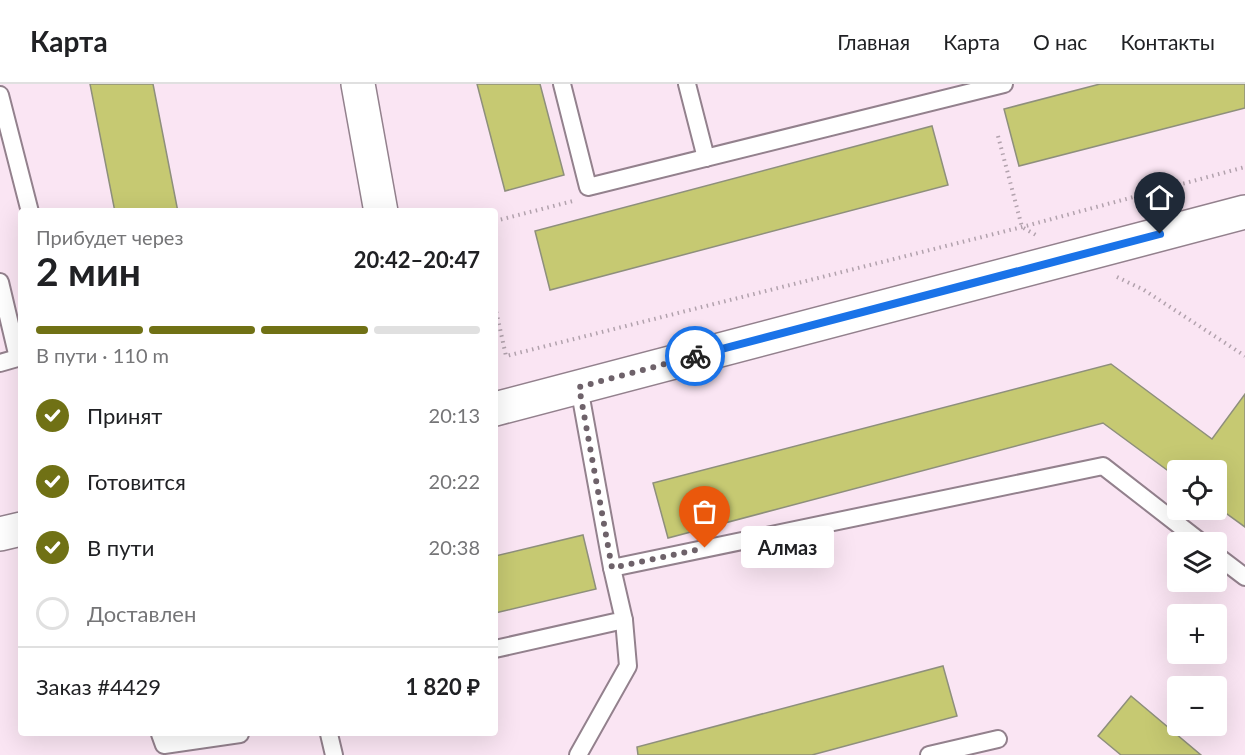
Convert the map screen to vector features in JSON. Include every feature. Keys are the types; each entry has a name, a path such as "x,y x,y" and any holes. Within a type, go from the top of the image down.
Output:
{"main road":[{"path":"358,84 380,208"},
{"path":"498,408 1245,212"},
{"path":"0,534 18,530"}],"lane":[{"path":"562,84 588,187 1004,84"},
{"path":"687,84 706,158"},
{"path":"0,95 29,208"},
{"path":"0,282 18,350"},
{"path":"0,363 18,358"},
{"path":"578,755 628,666 624,620 612,568 579,387"},
{"path":"612,568 1103,466 1188,532"},
{"path":"1227,563 1245,577"},
{"path":"498,648 624,620"},
{"path":"161,736 164,745 226,736"},
{"path":"329,736 334,755"},
{"path":"929,755 998,739"}],"path":[{"path":"998,136 1022,227 1074,256 1144,290 1245,356"},
{"path":"498,320 506,356 1022,227 1245,167"},
{"path":"498,220 576,200"}],"building":[{"path":"90,84 153,84 177,208 114,208"},
{"path":"477,84 540,84 564,175 505,191"},
{"path":"1100,84 1245,84 1245,108 1019,166 1004,109"},
{"path":"932,126 948,185 550,290 535,231"},
{"path":"1111,364 1212,439 1245,394 1245,527 1227,514 1227,460 1167,460 1167,470 1103,423 668,538 653,483"},
{"path":"583,535 596,589 498,612 498,555"},
{"path":"943,666 957,716 812,755 638,755 637,747"},
{"path":"1131,696 1167,726 1167,736 1178,736 1201,755 1121,755 1098,736"}],"way so far":[{"path":"695,356 579,387 587,443 612,568 705,548"}],"place":[{"name":"Алмаз","path":"705,548"}],"route":[{"path":"695,356 1160,234"}]}
